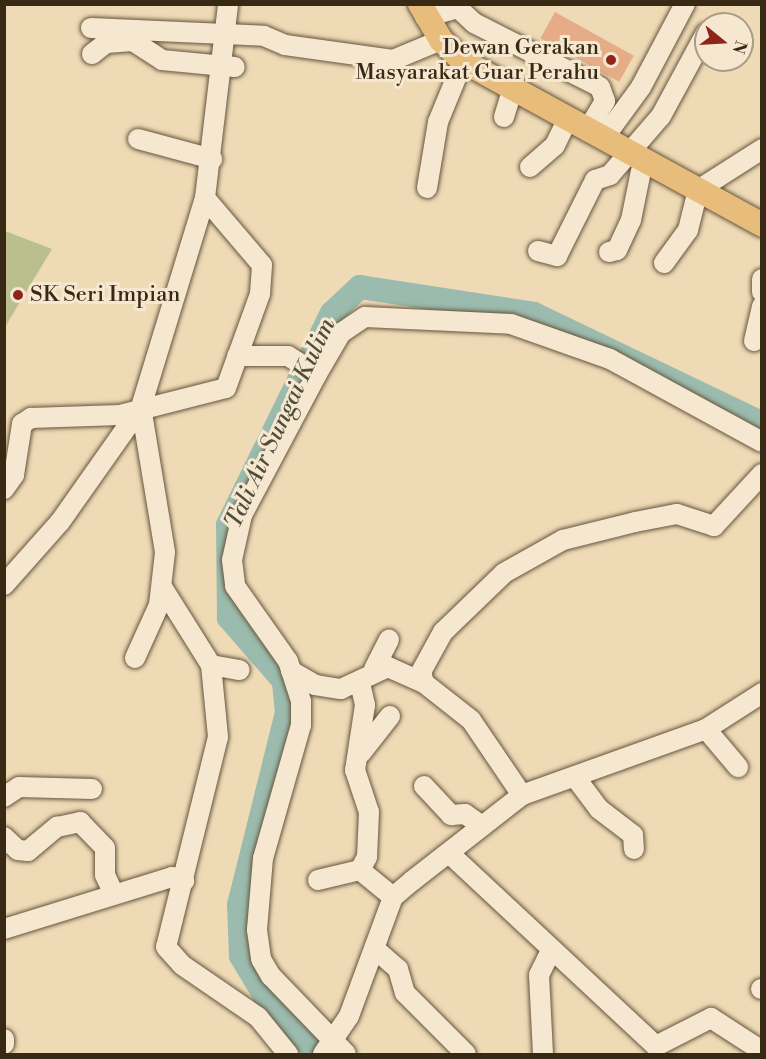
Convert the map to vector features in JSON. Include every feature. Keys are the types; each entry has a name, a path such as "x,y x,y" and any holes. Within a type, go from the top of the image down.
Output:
{"main road":[{"path":"423,11 441,40 463,61 512,90 762,225"}],"street":[{"path":"4,585 60,522 141,407 205,198 230,67 228,4"},
{"path":"530,167 555,145 585,130 641,87 685,4"},
{"path":"423,11 458,6 474,23 605,91 606,101 585,130"},
{"path":"91,28 264,36 285,45 393,60 441,40"},
{"path":"92,54 106,43 133,41 162,60 230,67"},
{"path":"538,251 557,256 595,180 610,175 634,156 661,116 694,55"},
{"path":"427,188 438,122 463,61"},
{"path":"504,117 512,90"},
{"path":"138,139 212,159"},
{"path":"664,263 688,230 698,190 762,149"},
{"path":"609,252 617,250 631,220 634,156"},
{"path":"7,488 22,424 31,418 120,415 141,407 219,394 237,356 260,294 262,265 205,198"},
{"path":"762,279 762,292"},
{"path":"754,341 762,306"},
{"path":"762,442 610,359 511,324 365,317 341,333 315,372 243,515 232,560 235,586 291,671 301,725 263,858 257,930 271,976 334,1049 376,950 393,897 450,854 481,825 522,795 706,729 762,693"},
{"path":"237,356 288,356 315,372"},
{"path":"135,658 162,587 165,552 141,407"},
{"path":"424,683 421,672 443,632 504,573 563,540 635,522 677,514 714,526 762,474"},
{"path":"162,587 211,665 218,737 184,881 158,951 258,1017 288,1054"},
{"path":"291,671 315,685 341,689 360,682 374,669 389,640"},
{"path":"211,665 240,670"},
{"path":"374,669 388,667 424,683 471,720 522,795"},
{"path":"318,880 360,870 367,857 369,812 355,770 365,705 360,682"},
{"path":"355,770 363,745 390,716"},
{"path":"706,729 738,767"},
{"path":"575,777 599,809 633,835 634,849"},
{"path":"424,786 451,815 465,814 481,825"},
{"path":"4,797 19,787 92,789"},
{"path":"4,837 18,850 28,851 57,827 80,822 105,848 105,875 114,894"},
{"path":"450,854 656,1046 711,1018 762,1051"},
{"path":"360,870 393,897"},
{"path":"4,929 172,877 184,881"},
{"path":"376,950 398,969 405,993 466,1054"},
{"path":"543,1054 539,975 551,950"},
{"path":"4,1039 4,1044"}],"green space":[{"name":"SK Seri Impian","path":"5,231 52,249 5,327"}],"building":[{"path":"555,12 634,56 619,82 540,38"}],"waterway":[{"name":"Tali Air Sungai Kulim","path":"318,1054 268,1001 241,956 239,905 287,712 284,681 229,618 228,525 332,313 360,287 534,314 762,423"}],"place":[{"name":"Dewan Gerakan Masyarakat Guar Perahu","path":"611,60"},
{"name":"SK Seri Impian","path":"18,295"}]}
